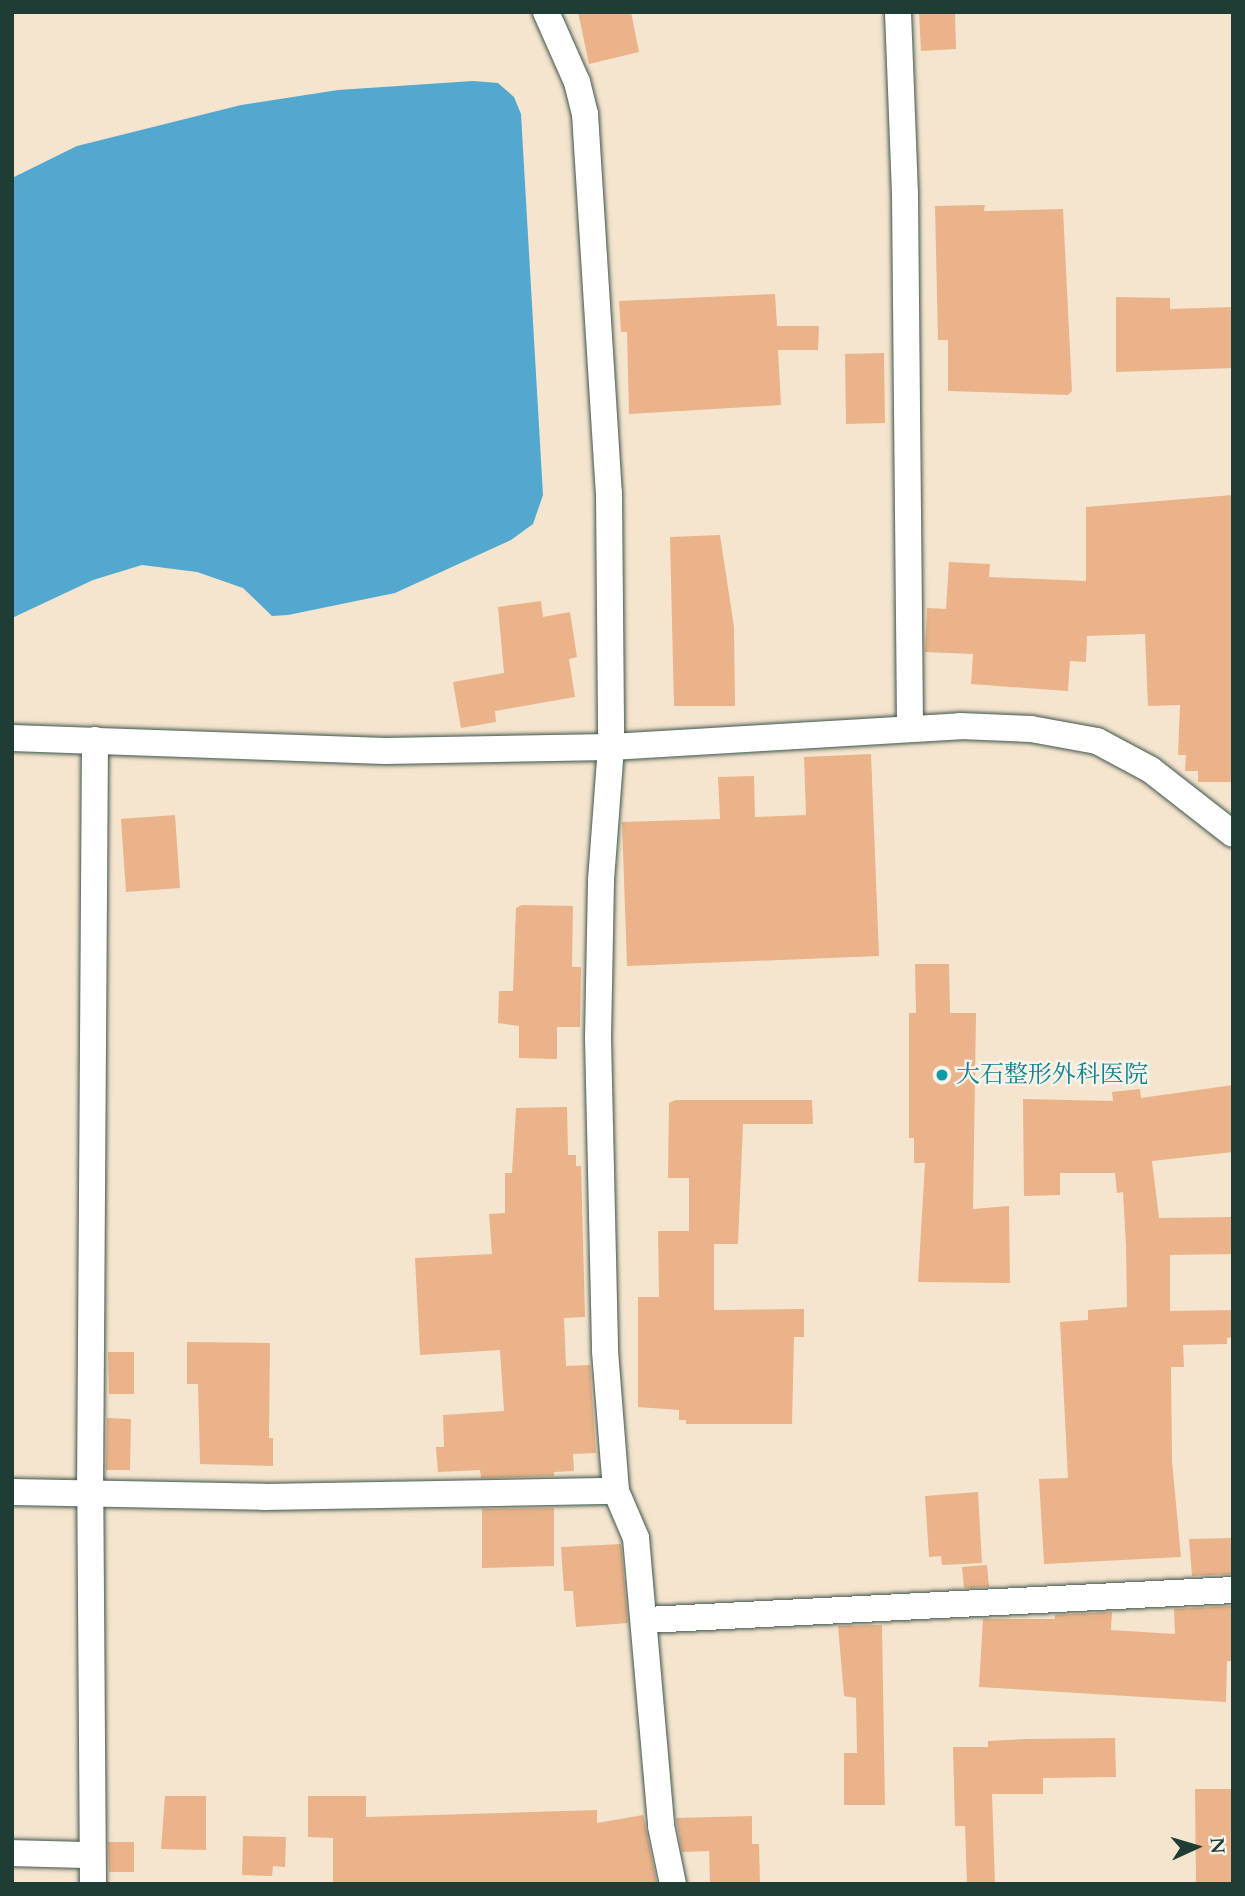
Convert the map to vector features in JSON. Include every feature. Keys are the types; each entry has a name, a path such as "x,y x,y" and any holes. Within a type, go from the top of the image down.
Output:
{"street":[{"path":"545,12 577,82 584,114 610,493 611,747 601,881 598,1038 600,1244 616,1491 636,1538 647,1620 661,1826 673,1884"},
{"path":"898,12 905,194 909,729"},
{"path":"12,738 384,751 611,747 909,729 1031,729 1097,741 1151,770 1233,834"},
{"path":"93,1884 90,1494 95,740"},
{"path":"12,1492 264,1497 616,1491"},
{"path":"647,1620 1233,1590"},
{"path":"12,1853 91,1855"}],"water":[{"path":"473,81 498,83 514,97 521,114 543,495 533,524 511,540 395,593 288,615 272,616 243,588 197,572 142,565 93,580 12,618 12,178 77,146 241,105 338,90"}],"building":[{"path":"578,12 631,12 639,52 589,64"},
{"path":"919,12 955,12 956,49 921,51"},
{"path":"985,205 984,211 1063,209 1072,391 1068,395 948,391 948,340 938,340 935,206"},
{"path":"775,294 777,326 819,326 818,350 778,350 781,405 629,414 627,332 621,332 619,301"},
{"path":"1116,297 1170,298 1170,309 1233,307 1233,368 1116,372"},
{"path":"884,353 885,423 846,424 845,354"},
{"path":"1233,495 1233,782 1198,782 1198,771 1185,771 1186,755 1178,755 1180,705 1148,706 1145,634 1087,636 1086,662 1070,661 1068,691 971,684 973,654 925,652 927,608 946,609 949,562 990,564 989,577 1086,581 1086,507"},
{"path":"720,535 734,627 735,706 674,706 670,537"},
{"path":"541,601 543,617 570,612 577,657 569,659 575,697 495,711 496,722 461,728 453,682 504,673 498,607"},
{"path":"871,754 879,956 627,966 622,822 720,819 718,777 754,776 755,817 806,815 804,757"},
{"path":"175,815 180,888 126,892 121,819"},
{"path":"522,905 573,906 572,967 581,967 580,1027 557,1027 557,1059 519,1058 519,1026 498,1023 499,991 513,991 516,908"},
{"path":"915,964 949,964 950,1013 976,1013 973,1209 1009,1206 1010,1283 918,1282 925,1163 914,1163 914,1138 909,1138 909,1013 916,1013"},
{"path":"1233,1085 1233,1152 1152,1161 1159,1218 1233,1217 1233,1254 1170,1255 1170,1311 1233,1310 1233,1337 1227,1338 1227,1344 1183,1345 1184,1367 1171,1367 1172,1461 1181,1557 1044,1564 1039,1479 1068,1478 1060,1322 1088,1320 1088,1310 1127,1307 1126,1246 1123,1192 1117,1193 1115,1173 1060,1173 1060,1195 1024,1196 1023,1099 1113,1101 1112,1092 1140,1089 1141,1098"},
{"path":"675,1100 812,1100 813,1124 743,1124 738,1244 714,1244 714,1310 804,1309 804,1337 794,1337 792,1424 686,1424 686,1420 679,1420 679,1410 638,1407 638,1297 659,1297 658,1231 689,1231 689,1178 668,1178 669,1103"},
{"path":"567,1107 568,1155 576,1155 576,1166 581,1166 585,1317 564,1318 566,1366 590,1365 596,1453 573,1454 574,1471 554,1472 554,1476 481,1478 480,1470 438,1472 436,1447 444,1447 443,1415 504,1411 500,1350 420,1355 415,1258 492,1254 489,1214 505,1213 505,1173 512,1173 516,1108"},
{"path":"187,1342 270,1343 269,1438 273,1438 273,1466 200,1464 198,1384 187,1384"},
{"path":"108,1352 134,1352 134,1394 109,1394"},
{"path":"107,1418 131,1419 130,1470 106,1470"},
{"path":"978,1492 982,1563 942,1565 941,1556 929,1557 925,1496"},
{"path":"554,1508 554,1566 482,1568 482,1509"},
{"path":"1233,1538 1233,1574 1192,1576 1189,1539"},
{"path":"621,1544 628,1623 576,1627 573,1591 564,1591 561,1547"},
{"path":"987,1565 989,1587 964,1588 962,1567"},
{"path":"1233,1606 1233,1661 1227,1661 1226,1702 979,1687 983,1619 1055,1619 1055,1615 1112,1612 1111,1630 1175,1634 1174,1609"},
{"path":"882,1625 885,1805 844,1805 844,1753 857,1753 856,1698 844,1696 838,1626"},
{"path":"1115,1738 1116,1777 1043,1778 1043,1794 992,1794 995,1884 967,1884 965,1826 955,1826 953,1747 988,1747 988,1741"},
{"path":"1195,1789 1233,1789 1233,1884 1196,1884"},
{"path":"165,1796 206,1796 206,1850 161,1849"},
{"path":"308,1796 366,1796 366,1817 597,1810 597,1823 643,1815 657,1884 333,1884 333,1838 308,1837"},
{"path":"752,1816 752,1844 759,1844 760,1884 710,1884 709,1851 682,1852 676,1818"},
{"path":"243,1836 286,1837 285,1867 273,1866 272,1876 242,1875"},
{"path":"108,1842 134,1842 134,1872 109,1872"}],"place":[{"name":"大石整形外科医院","path":"942,1075"}]}
